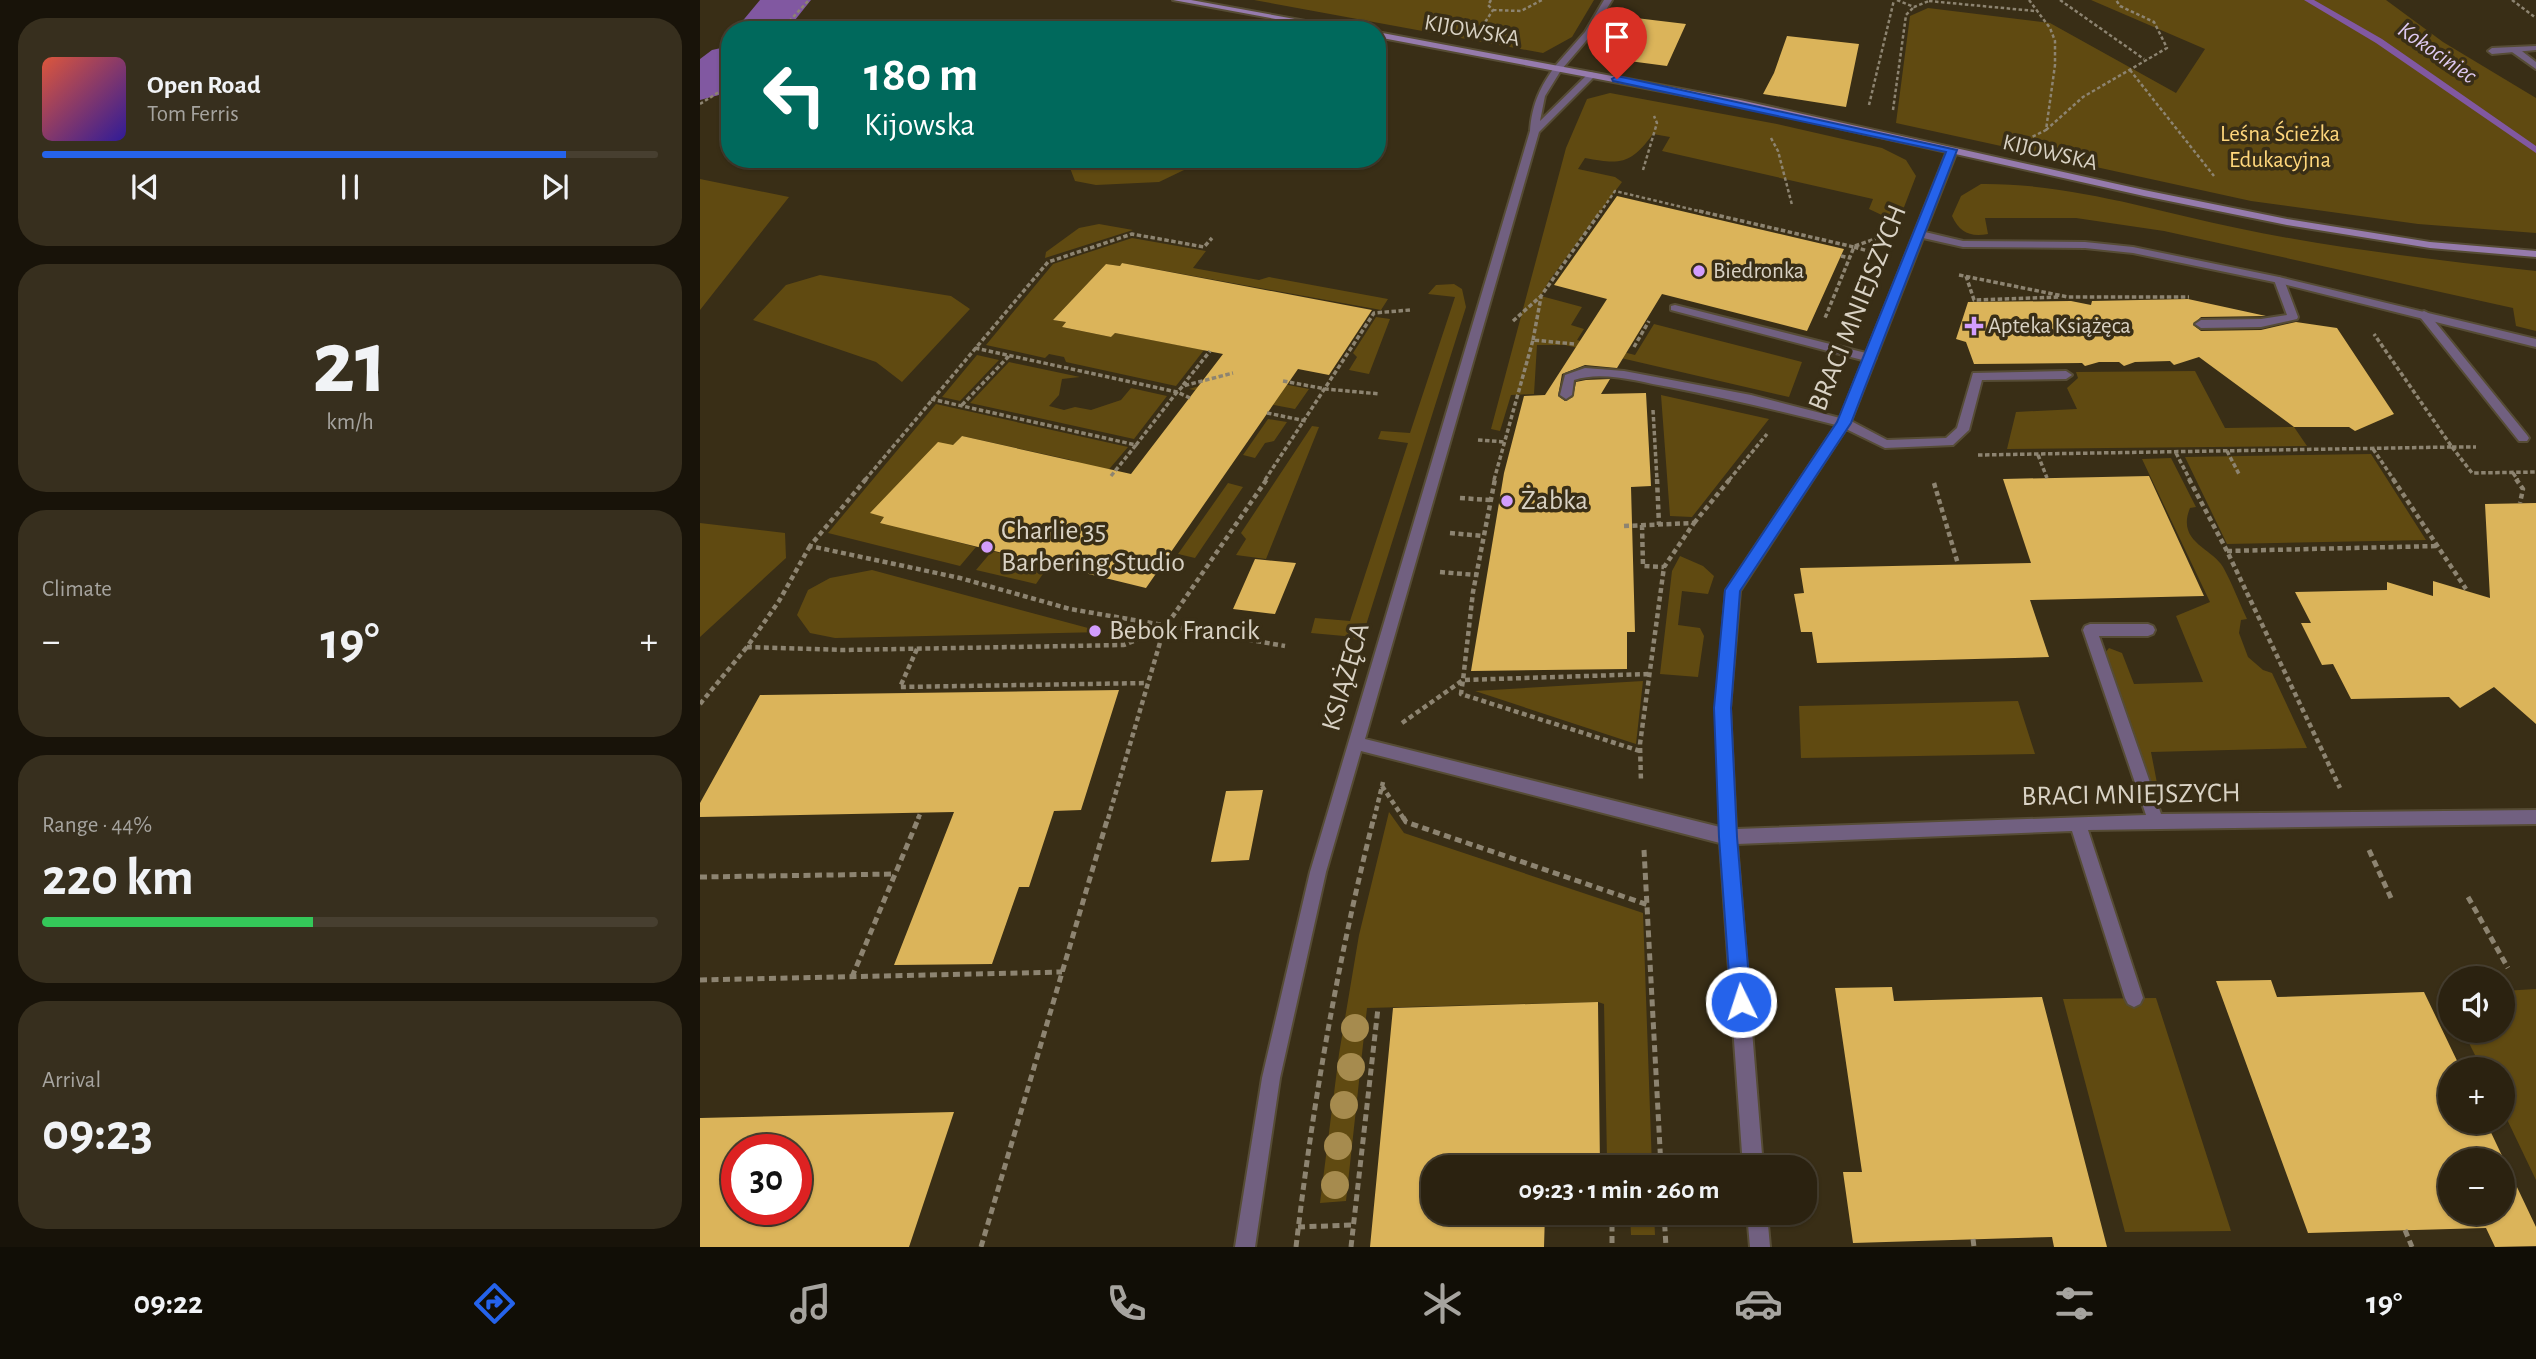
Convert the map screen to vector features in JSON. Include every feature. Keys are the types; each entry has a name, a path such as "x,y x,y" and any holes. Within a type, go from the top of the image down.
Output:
{"street":[{"path":"1177,0 1299,21"},
{"path":"1559,67 1588,33 1608,0"},
{"name":"KIJOWSKA","path":"1386,36 1559,67 2271,218 2431,245 2536,254"},
{"path":"2492,51 2536,48"},
{"path":"2515,50 2536,66"},
{"name":"KSIĄŻĘCA","path":"1245,1247 1271,1078 1318,872 1535,131 1539,97 1559,67"},
{"path":"1535,131 1592,74"},
{"name":"BRACI MNIEJSZYCH","path":"1753,1155 1728,837 1723,708 1733,590 1844,423 1952,150"},
{"path":"1919,234 1963,244 2085,245 2133,250 2279,280 2536,343"},
{"path":"2201,324 2261,323 2293,317 2279,280"},
{"path":"1675,308 1870,358"},
{"path":"2424,315 2523,439"},
{"path":"1566,395 1569,378 1585,372 1624,375 1751,399 1844,423 1885,444 1949,442 1963,430 1977,376 2066,375"},
{"path":"2148,630 2090,630 2156,822"},
{"path":"1354,743 1728,837"},
{"name":"BRACI MNIEJSZYCH","path":"1728,837 2078,823 2536,817"},
{"path":"2078,823 2134,999"},
{"path":"1758,1225 1759,1247"}],"path":[{"path":"789,21 809,0"},
{"path":"1491,0 1488,5 1493,10 1521,11 1542,0"},
{"path":"1862,130 1896,0 1914,7"},
{"path":"1893,111 1903,58 1906,15 1914,7 1930,0 2035,11"},
{"path":"2029,0 2053,33 2056,75 2049,97 2046,130"},
{"path":"2060,0 2144,59"},
{"path":"2025,140 2046,130 2083,97 2167,48 2154,22 2120,6 2116,0"},
{"path":"2512,0 2536,18"},
{"path":"2130,70 2215,178"},
{"path":"700,104 721,91"},
{"path":"1643,170 1657,123 1652,109"},
{"path":"1768,133 1778,151 1792,205"},
{"path":"1510,313 1506,326 1541,296 1615,191"},
{"path":"700,704 747,647 779,601 810,546 1048,262 1132,234 1204,247 1212,238"},
{"path":"1854,247 1964,276 2068,297"},
{"path":"1841,257 1850,258"},
{"path":"1964,276 1974,300 2198,297"},
{"path":"1533,340 1541,296"},
{"path":"981,1247 1164,629 1306,421 1374,313 1410,310"},
{"path":"2368,325 2472,473 2536,472"},
{"path":"975,348 1177,392 1190,398"},
{"path":"1111,476 1210,351"},
{"path":"962,406 1010,356"},
{"path":"1182,386 1233,373"},
{"path":"1283,381 1326,389 1380,394"},
{"path":"1517,396 1483,537 1461,694 1640,751"},
{"path":"931,399 1136,445"},
{"path":"1653,402 1659,525"},
{"path":"1266,413 1306,421"},
{"path":"1472,451 1479,427"},
{"path":"1475,439 1505,442"},
{"path":"1975,455 2476,447"},
{"path":"2372,449 2466,589"},
{"path":"2227,451 2239,474"},
{"path":"2176,453 2227,551 2391,898"},
{"path":"2038,454 2047,478"},
{"path":"2513,472 2523,489 2520,503"},
{"path":"1934,483 1958,564"},
{"path":"1457,510 1463,486"},
{"path":"1460,498 1490,500"},
{"path":"1447,546 1453,522"},
{"path":"1642,525 1643,566 1664,567"},
{"path":"1450,533 1483,537"},
{"path":"810,546 960,578 1070,609 1164,629 1285,646"},
{"path":"2227,551 2437,546"},
{"path":"1436,585 1443,559"},
{"path":"1440,572 1476,575"},
{"path":"747,647 917,649 1124,645 1164,629"},
{"path":"917,649 900,687 1147,683"},
{"path":"1401,713 1398,726 1463,680 1649,674"},
{"path":"1296,1247 1328,1022 1358,876 1391,752"},
{"path":"1382,786 1406,822 1647,905"},
{"path":"852,976 920,814"},
{"path":"700,877 895,874"},
{"path":"2468,897 2507,966"},
{"path":"700,980 1062,972"},
{"path":"1351,1247 1378,1008"},
{"path":"1298,1227 1353,1225"},
{"path":"1612,1225 1612,1247"},
{"path":"1665,1225 1666,1247"},
{"path":"2405,1230 2412,1247"}],"green space":[{"path":"1254,0 1594,0 1572,37 1543,53 1386,24 1386,21 1369,21"},
{"name":"Leśna Ścieżka Edukacyjna","path":"2091,0 2386,0 2443,42 2536,98 2536,233 2418,224 2251,201 1896,123 1910,16 1928,8 2050,23 2176,93 2205,49"},
{"path":"1610,93 1777,124 1882,148 1906,160 1916,176 1901,215 1886,217 1869,209 1873,199 1662,151 1670,137 1653,134 1638,151 1624,160 1585,158 1578,169 1615,177 1622,182 1549,281 1541,296 1582,307 1571,325 1584,329 1577,340 1635,355 1654,324 1802,362 1789,397 1565,345 1537,345 1534,394 1511,395 1500,431 1491,429 1566,148 1587,99"},
{"path":"1070,168 1188,168 1159,182 1096,185 1075,181"},
{"path":"700,179 789,197 700,310"},
{"path":"1981,184 2078,193 2237,228 2349,248 2536,271 2536,331 2516,326 2513,308 2164,231 2076,218 1985,218 1988,234 1971,234 1962,230 1952,216 1961,196"},
{"path":"1099,224 1133,230 1045,258 1046,252 1079,228"},
{"path":"1132,238 1206,251 1193,268 1259,280 1269,277 1388,299 1381,310 1122,263 1120,266 1106,264 1053,320 1066,322 1062,327 1111,337 1115,333 1204,350 1176,386 1066,362 1064,357 1049,354 1045,358 986,345 1053,264"},
{"path":"820,275 951,296 970,309 902,382 876,362 753,320 786,285"},
{"path":"1454,284 1462,289 1466,307 1361,641 1344,636 1311,633 1315,618 1350,621 1408,443 1378,439 1381,431 1410,433 1455,297 1428,294 1436,285"},
{"path":"1376,317 1390,319 1369,374 1349,370 1357,357 1353,353"},
{"path":"977,355 999,360 960,401 942,397"},
{"path":"1009,362 1080,377 1062,379 1059,395 1049,406 1064,410 1075,407 1091,410 1121,400 1131,388 1167,396 1134,439 970,403"},
{"path":"2195,371 2225,428 2294,427 2307,446 2007,449 2016,412 2077,409 2067,388 2078,378 2076,372"},
{"path":"1237,375 1309,389 1295,409 1189,389"},
{"path":"1661,395 1769,419 1692,517 1670,516"},
{"path":"936,404 1128,447 1105,474 1071,460 962,436 880,522 976,547 960,566 828,533"},
{"path":"1268,419 1287,422 1274,441 1265,443 1255,458 1243,455"},
{"path":"1312,426 1319,427 1266,559 1236,555 1246,539 1241,533"},
{"path":"2371,454 2426,540 2227,544 2185,457"},
{"path":"2171,458 2196,507 2190,508 2187,520 2191,537 2223,567 2247,619 2241,620 2239,633 2248,657 2263,670 2272,673 2307,748 2151,752 2157,783 2155,784 2150,783 2105,653 2109,648 2122,653 2134,684 2203,682 2176,616 2210,602 2142,459"},
{"path":"1228,483 1243,487 1195,558 1178,554"},
{"path":"700,523 785,533 786,558 700,637"},
{"path":"992,551 1049,565 1036,584 976,570"},
{"path":"1680,556 1703,566 1714,576 1708,594 1682,591 1678,625 1700,628 1704,636 1698,677 1660,674 1672,571"},
{"path":"872,570 1103,632 835,638 810,633 797,615 808,590 830,578"},
{"path":"1643,681 1636,744 1475,691"},
{"path":"2018,701 2035,754 1801,758 1799,706"},
{"path":"1389,812 1404,833 1643,913 1652,1155 1607,1155 1604,1004 1598,1002 1367,1008 1346,1201 1320,1203 1339,1054 1359,935"},
{"path":"2536,989 2536,1180 2514,1134 2515,1057 2476,1057 2469,1043 2515,1043 2515,990"},
{"path":"2156,998 2231,1231 2125,1232 2063,999"},
{"path":"1631,1225 1655,1225 1655,1235 1631,1235"}],"building":[{"path":"1636,18 1686,24 1667,66 1614,59"},
{"path":"1787,36 1859,44 1846,107 1763,94 1774,73"},
{"path":"1617,196 1844,249 1807,331 1662,294 1617,368 1585,365 1562,374 1558,396 1565,401 1573,397 1576,382 1586,380 1610,379 1601,394 1646,393 1651,486 1631,487 1635,632 1627,632 1627,669 1471,671 1504,473 1524,396 1545,395 1607,299 1554,285"},
{"path":"1122,263 1372,310 1329,375 1298,369 1146,588 880,523 884,517 870,513 938,442 953,445 962,436 1131,474 1223,354 1115,333 1111,337 1062,327 1066,322 1053,320 1106,264 1120,266"},
{"path":"2188,299 2266,316 2201,317 2193,325 2201,331 2261,330 2296,322 2337,328 2394,414 2355,431 2349,427 2294,427 2199,357 2174,365 2170,361 2135,362 2124,366 2119,362 2099,362 2085,366 2082,363 1974,364 1966,342 1956,339 1968,302 2071,301 2091,305 2092,301"},
{"path":"2149,476 2204,596 2030,600 2049,657 1817,663 1812,632 1801,632 1794,594 1804,593 1800,568 2031,563 2003,479"},
{"path":"2536,503 2536,724 2494,687 2460,708 2449,697 2351,699 2333,664 2322,665 2301,623 2311,623 2295,592 2387,590 2387,582 2433,596 2433,581 2490,598 2485,504"},
{"path":"1255,559 1296,563 1275,614 1233,609"},
{"path":"1119,690 1081,810 1054,811 1029,887 1019,887 992,964 894,965 954,812 700,817 700,803 760,695"},
{"path":"1263,790 1249,860 1211,862 1226,791"},
{"path":"2271,980 2277,997 2424,992 2438,1021 2438,1043 2449,1043 2455,1057 2438,1057 2438,1134 2492,1134 2498,1148 2438,1148 2438,1225 2515,1225 2515,1183 2536,1227 2536,1246 2495,1247 2486,1228 2308,1233 2216,981"},
{"path":"1892,987 1894,1001 2042,997 2107,1247 2054,1247 2052,1237 1853,1243 1843,1172 1862,1172 1835,988"},
{"path":"1598,1002 1600,1155 1421,1155 1421,1225 1545,1225 1544,1247 1370,1247 1393,1008"},
{"path":"954,1112 909,1247 700,1247 700,1118"}],"waterway":[{"path":"768,21 787,0"},
{"name":"Kokociniec","path":"2308,0 2379,41 2536,150"},
{"path":"700,84 721,68"}],"place":[{"name":"Biedronka","path":"1699,271"},
{"name":"Apteka Książęca","path":"1974,326"},
{"name":"Żabka","path":"1507,501"},
{"name":"Charlie 35 Barbering Studio","path":"987,547"},
{"name":"Bebok Francik","path":"1095,631"}],"route":[{"path":"1617,79 1952,150 1844,423 1733,590 1723,708 1728,837 1741,1002"}]}
